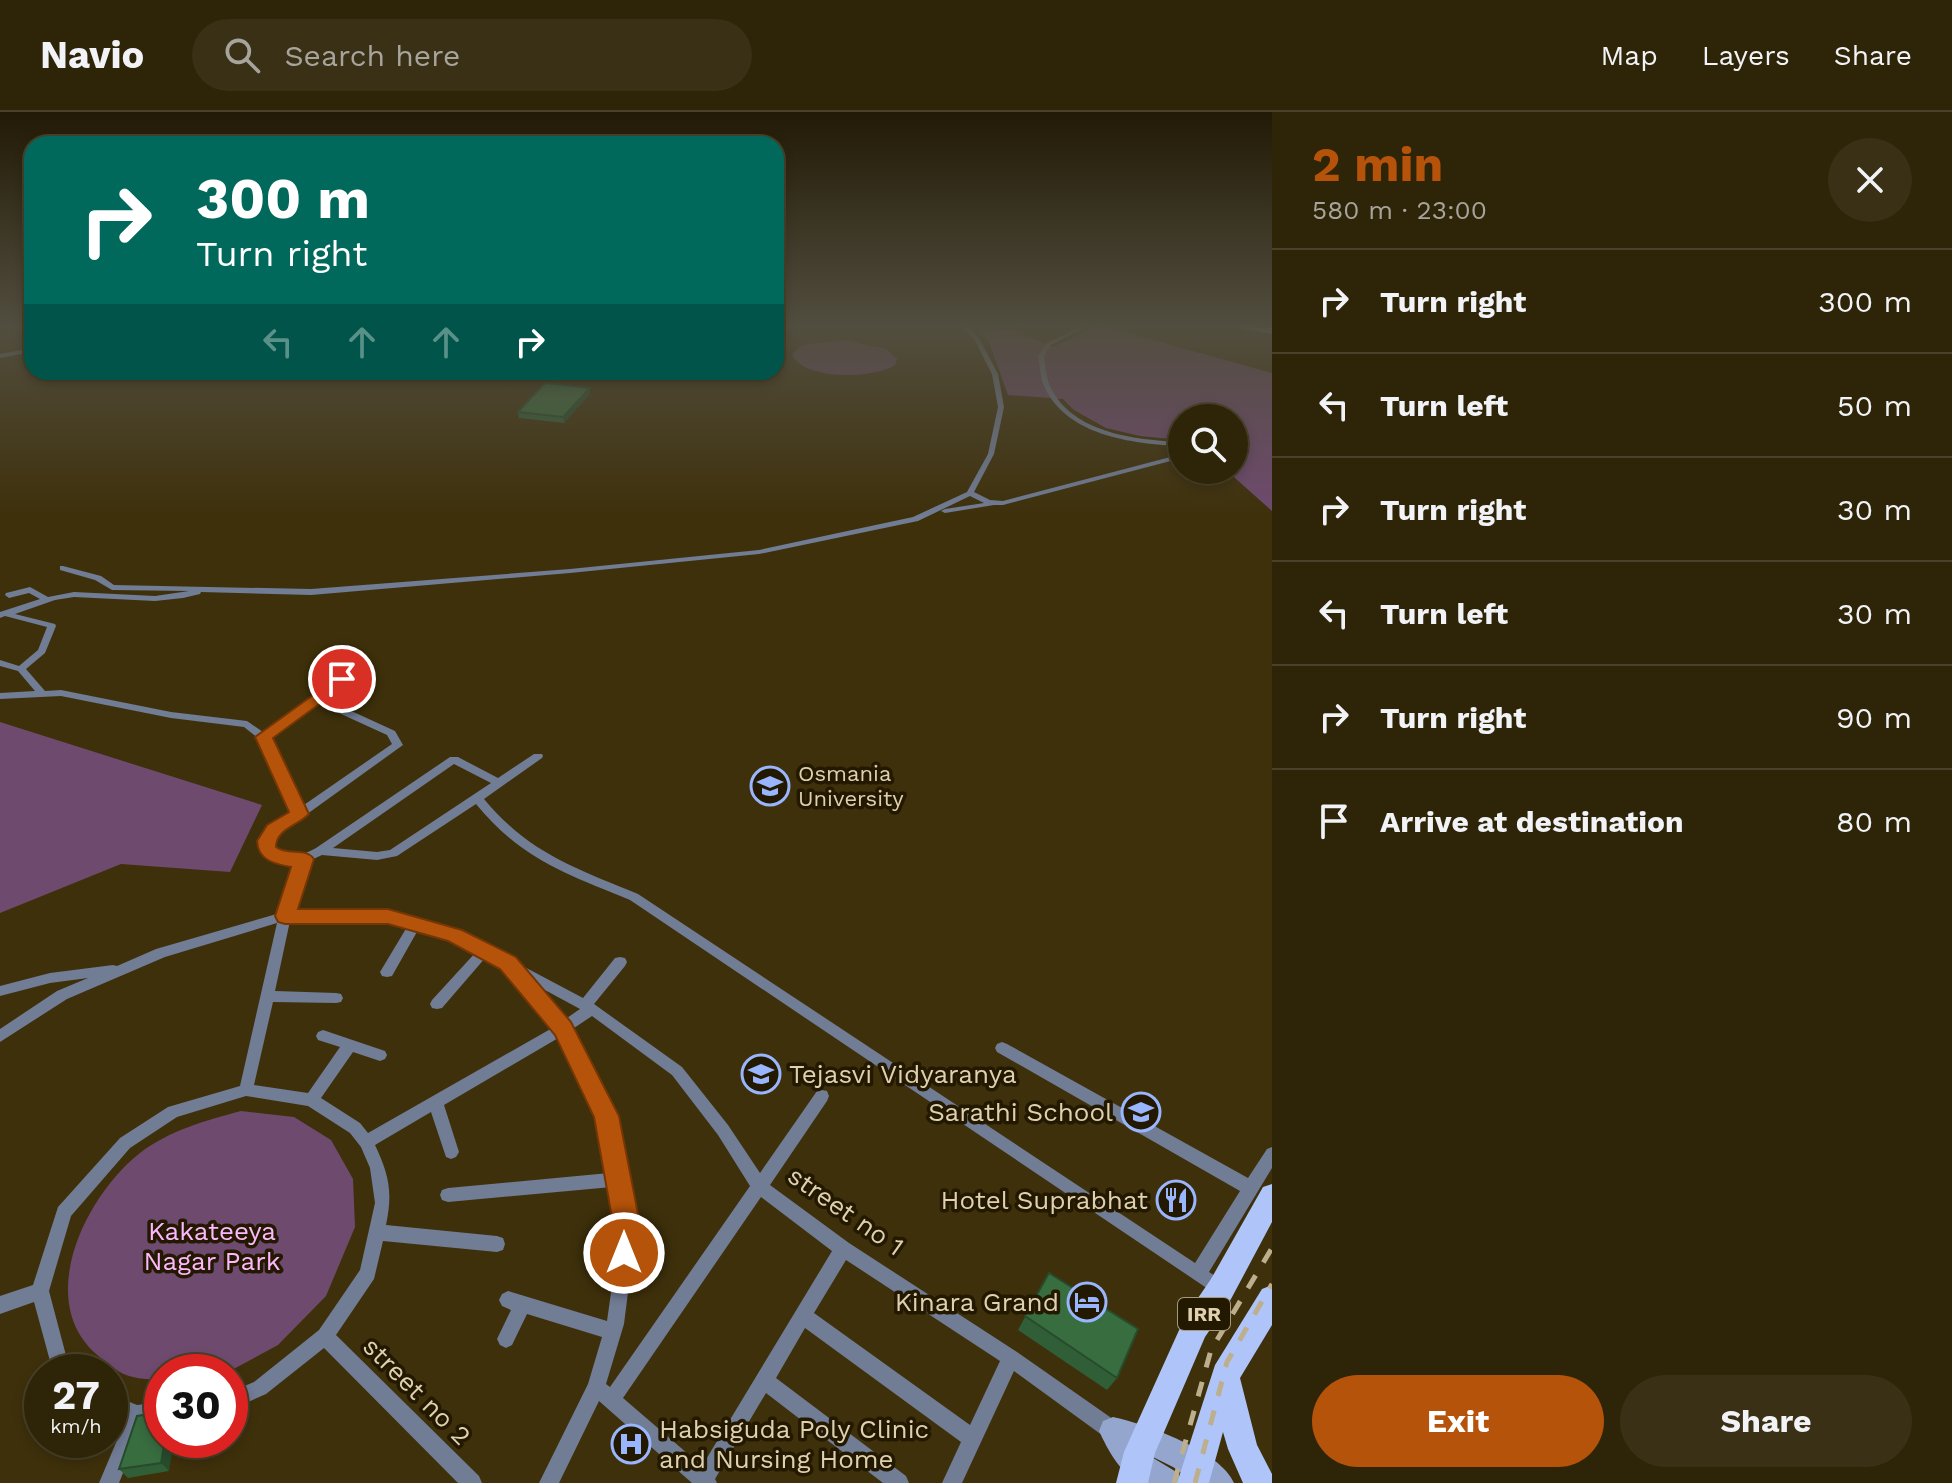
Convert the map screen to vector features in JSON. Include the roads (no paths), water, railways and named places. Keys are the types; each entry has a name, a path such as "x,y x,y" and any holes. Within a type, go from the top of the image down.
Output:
{"main road":[{"name":"IRR","path":"1139,1462 1195,1327 1209,1282 1262,1193"},
{"name":"IRR","path":"1204,1477 1225,1375 1272,1299"},
{"path":"1225,1375 1243,1449 1260,1483"},
{"path":"1113,1431 1139,1462 1168,1483"},
{"path":"1139,1462 1204,1477"}],"street":[{"path":"934,512 970,493 991,454 1001,407 998,389"},
{"path":"1049,389 1053,398 1075,418 1112,435 1168,442"},
{"path":"3,615 47,600 113,591 209,588 311,592 719,558 874,528 934,512 996,503 1168,460"},
{"path":"970,493 996,503"},
{"path":"63,568 98,578 128,599 167,600 209,588"},
{"path":"128,599 164,589"},
{"path":"9,595 30,590 47,600"},
{"path":"3,615 52,626 42,651 21,669"},
{"path":"263,737 342,680 350,669 348,659 332,652"},
{"path":"0,663 21,669 43,694"},
{"path":"0,696 61,693 171,715 247,724 263,737 299,814"},
{"path":"315,698 391,733 398,745 274,829 266,841 267,850 289,860 304,859 454,759 497,782"},
{"path":"320,851 377,856 393,853 538,756"},
{"path":"477,798 496,823 536,855 634,897 1209,1282"},
{"path":"246,1090 285,916 304,859"},
{"name":"street no 1","path":"0,1036 62,995 161,953 285,916 388,917 455,935 530,972 588,1007 677,1071 723,1130 760,1187 843,1249 1011,1358 1113,1431"},
{"path":"387,972 415,923"},
{"path":"437,1004 484,951"},
{"path":"366,1142 563,1028 588,1007 620,962"},
{"path":"508,963 563,1028 606,1116 628,1229 613,1332 596,1387 549,1483"},
{"path":"0,991 50,978 125,969"},
{"path":"267,996 336,998"},
{"path":"323,1036 380,1055"},
{"path":"311,1100 350,1044"},
{"path":"1002,1048 1262,1193 1272,1154"},
{"path":"56,1354 40,1291 64,1212 125,1143 173,1112 246,1090 311,1100 355,1128 366,1142 378,1168 383,1203 377,1232 368,1273 325,1336 260,1388 248,1393"},
{"path":"612,1399 822,1096"},
{"path":"436,1103 451,1152"},
{"path":"448,1195 618,1179"},
{"path":"377,1232 497,1244"},
{"path":"596,1387 706,1481 843,1249"},
{"path":"0,1305 40,1291"},
{"path":"506,1339 516,1302 613,1332"},
{"path":"803,1316 973,1439"},
{"name":"street no 2","path":"325,1336 472,1483"},
{"path":"952,1483 1011,1358"},
{"path":"764,1380 899,1483"},
{"path":"128,1410 144,1413"},
{"path":"109,1483 137,1414"}],"railway":[{"path":"1174,1483 1211,1350 1272,1248"},
{"path":"1195,1483 1227,1362 1272,1284"}],"place":[{"name":"Osmania University","path":"770,786"},
{"name":"Tejasvi Vidyaranya","path":"761,1074"},
{"name":"Sarathi School","path":"1141,1112"},
{"name":"Hotel Suprabhat","path":"1176,1200"},
{"name":"Kinara Grand","path":"1087,1302"},
{"name":"Habsiguda Poly Clinic and Nursing Home","path":"631,1444"}],"park label":[{"name":"Kakateeya Nagar Park","path":"212,1246"}]}
